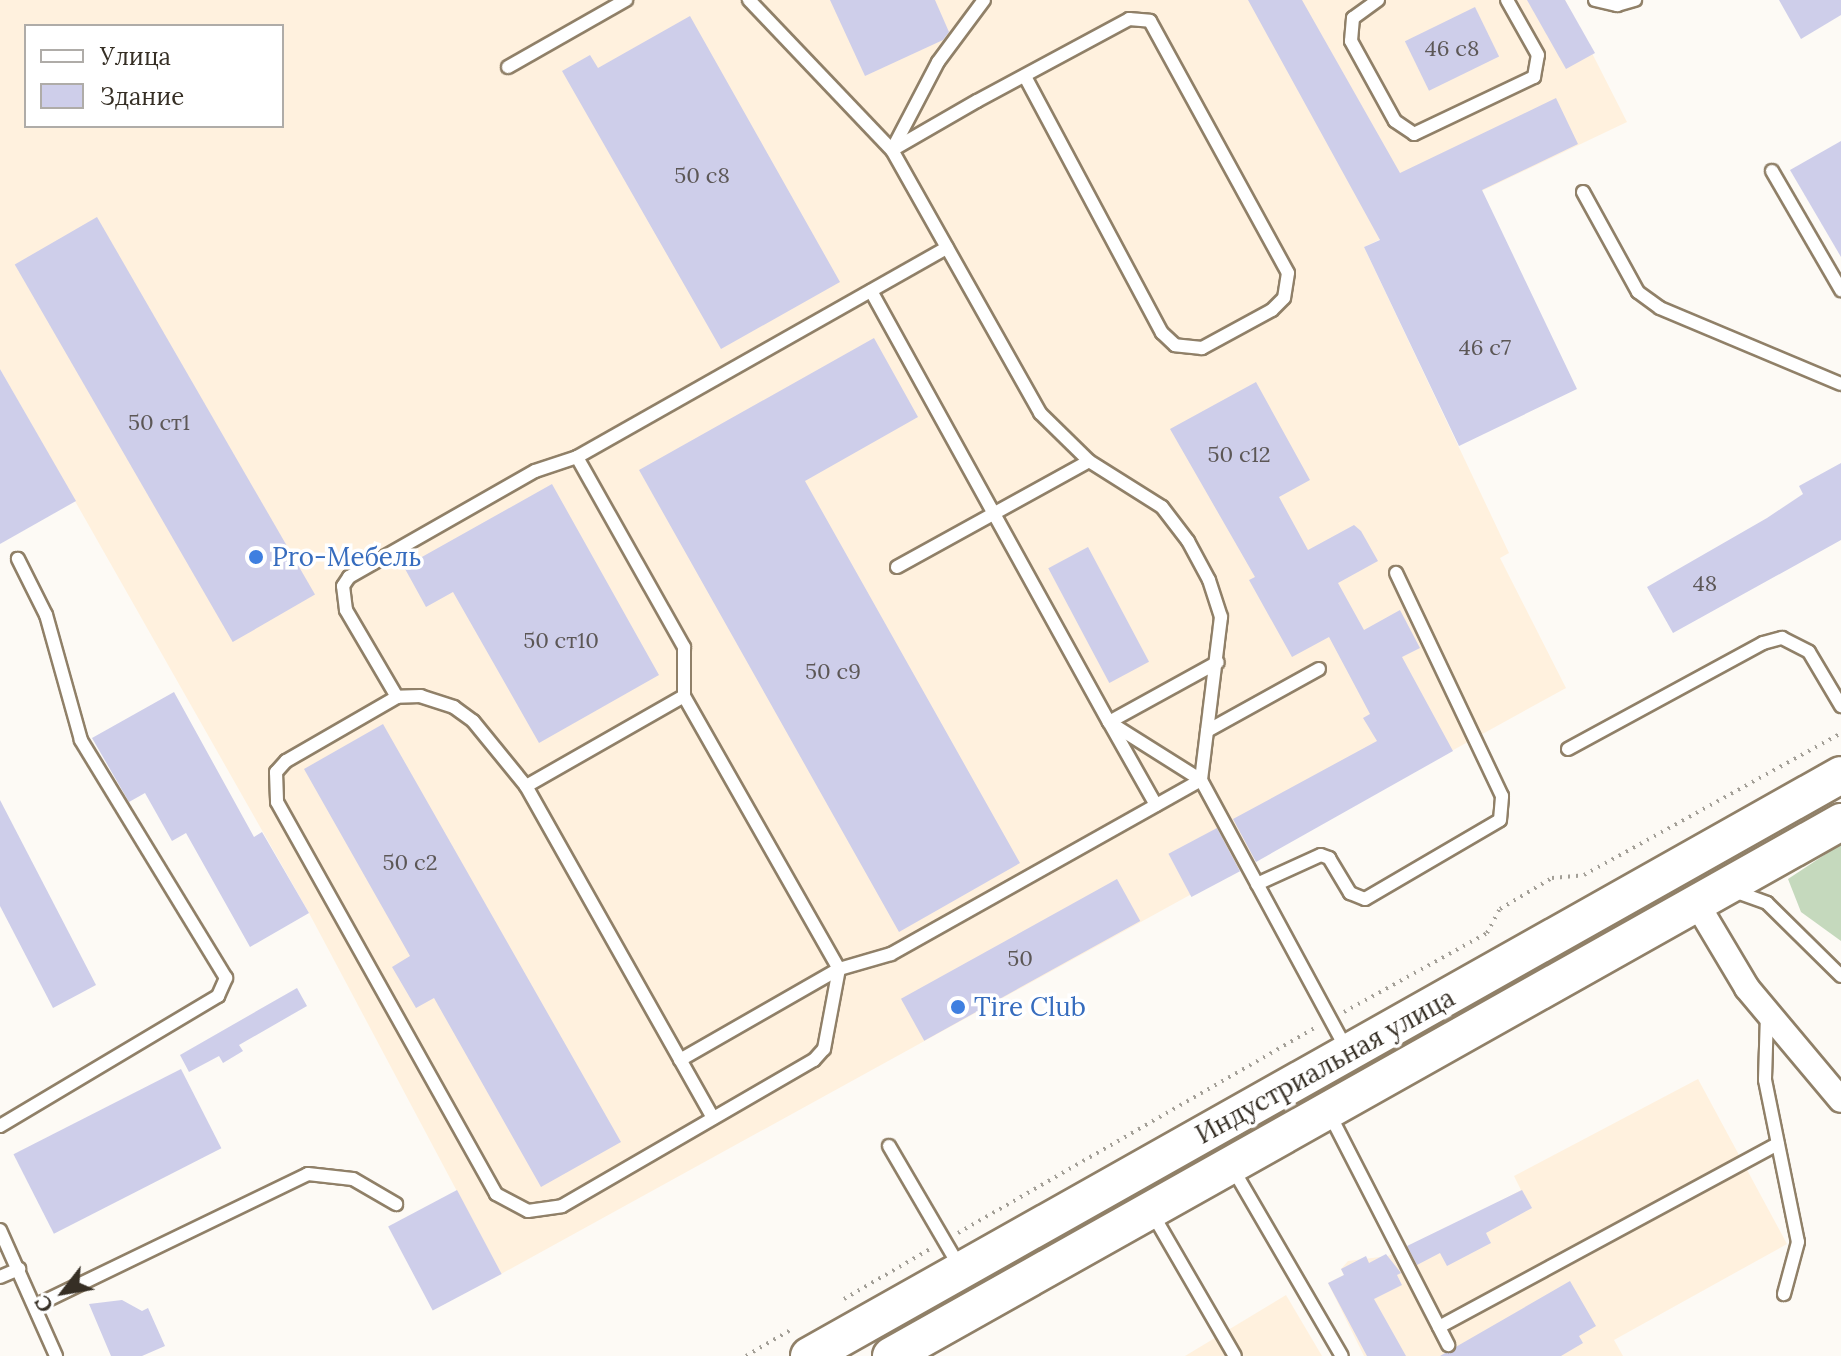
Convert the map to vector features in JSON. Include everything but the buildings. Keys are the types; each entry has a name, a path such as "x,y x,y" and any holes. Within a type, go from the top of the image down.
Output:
{"main road":[{"name":"Индустриальная улица","path":"804,1341 963,1271 1841,775"},
{"name":"Индустриальная улица","path":"891,1356 1841,822"}],"street":[{"path":"1705,899 1767,1012 1841,1100"}],"lane":[{"path":"749,0 892,150 1040,413 1089,461 1162,507 1188,541 1216,597 1218,662 1201,780"},
{"path":"892,150 938,62 984,0"},
{"path":"1378,0 1353,18 1351,41 1395,121 1414,134 1534,77 1538,55 1507,0"},
{"path":"1595,0 1617,5 1635,0"},
{"path":"508,67 621,1"},
{"path":"892,150 1025,76 1129,19 1150,21 1288,273 1284,298 1272,310 1202,348 1175,345 1162,333 1025,76"},
{"path":"1772,171 1841,290"},
{"path":"1583,192 1638,292 1660,308 1841,384"},
{"path":"397,697 346,610 343,586 349,577 535,471 577,457 947,248"},
{"path":"871,291 1156,805"},
{"path":"577,457 684,647 684,696 839,969 824,1049 814,1060 713,1118 545,1212 512,1205 485,1180 277,802 274,787 276,772 286,761 397,697 421,696 454,707 473,721 526,786 713,1118"},
{"path":"897,567 1089,461"},
{"path":"0,1126 218,996 226,978 81,740 46,615 18,559"},
{"path":"1257,884 1321,855 1329,858 1350,893 1365,899 1500,820 1502,796 1396,573"},
{"path":"1568,749 1763,643 1782,638 1809,652 1841,706"},
{"path":"1109,722 1218,662"},
{"path":"1207,731 1319,669"},
{"path":"526,786 684,696"},
{"path":"1109,722 1201,780 1348,1053"},
{"path":"680,1060 839,969 891,954 1201,780"},
{"path":"1705,899 1743,892 1767,903 1841,976"},
{"path":"1767,1012 1765,1080 1798,1242 1784,1294"},
{"path":"1328,1112 1448,1345"},
{"path":"1439,1327 1778,1144"},
{"path":"889,1146 963,1271"},
{"path":"1231,1166 1342,1356"},
{"path":"35,1306 308,1174 353,1179 396,1204"},
{"path":"1151,1211 1235,1356"},
{"path":"0,1230 56,1356"},
{"path":"0,1277 19,1269"}],"path":[{"path":"838,1303 1487,933 1500,909 1552,878 1584,875 1841,733"},
{"path":"746,1356 804,1341"}],"shaded area":[{"path":"0,0 1565,0 1627,122 1364,247 1509,553 1500,558 1566,688 501,1274 309,913 0,369"},
{"path":"1698,1079 1787,1244 1614,1340 1623,1356 1364,1356 1328,1283 1344,1275 1341,1269 1348,1261 1388,1256 1499,1202 1521,1190 1514,1176"},
{"path":"1286,1295 1322,1356 1185,1356"}],"green space":[{"path":"1841,844 1841,941 1801,912 1788,879"}],"place":[{"name":"Pro-Мебель","path":"256,557"},
{"name":"Tire Club","path":"958,1007"}]}
